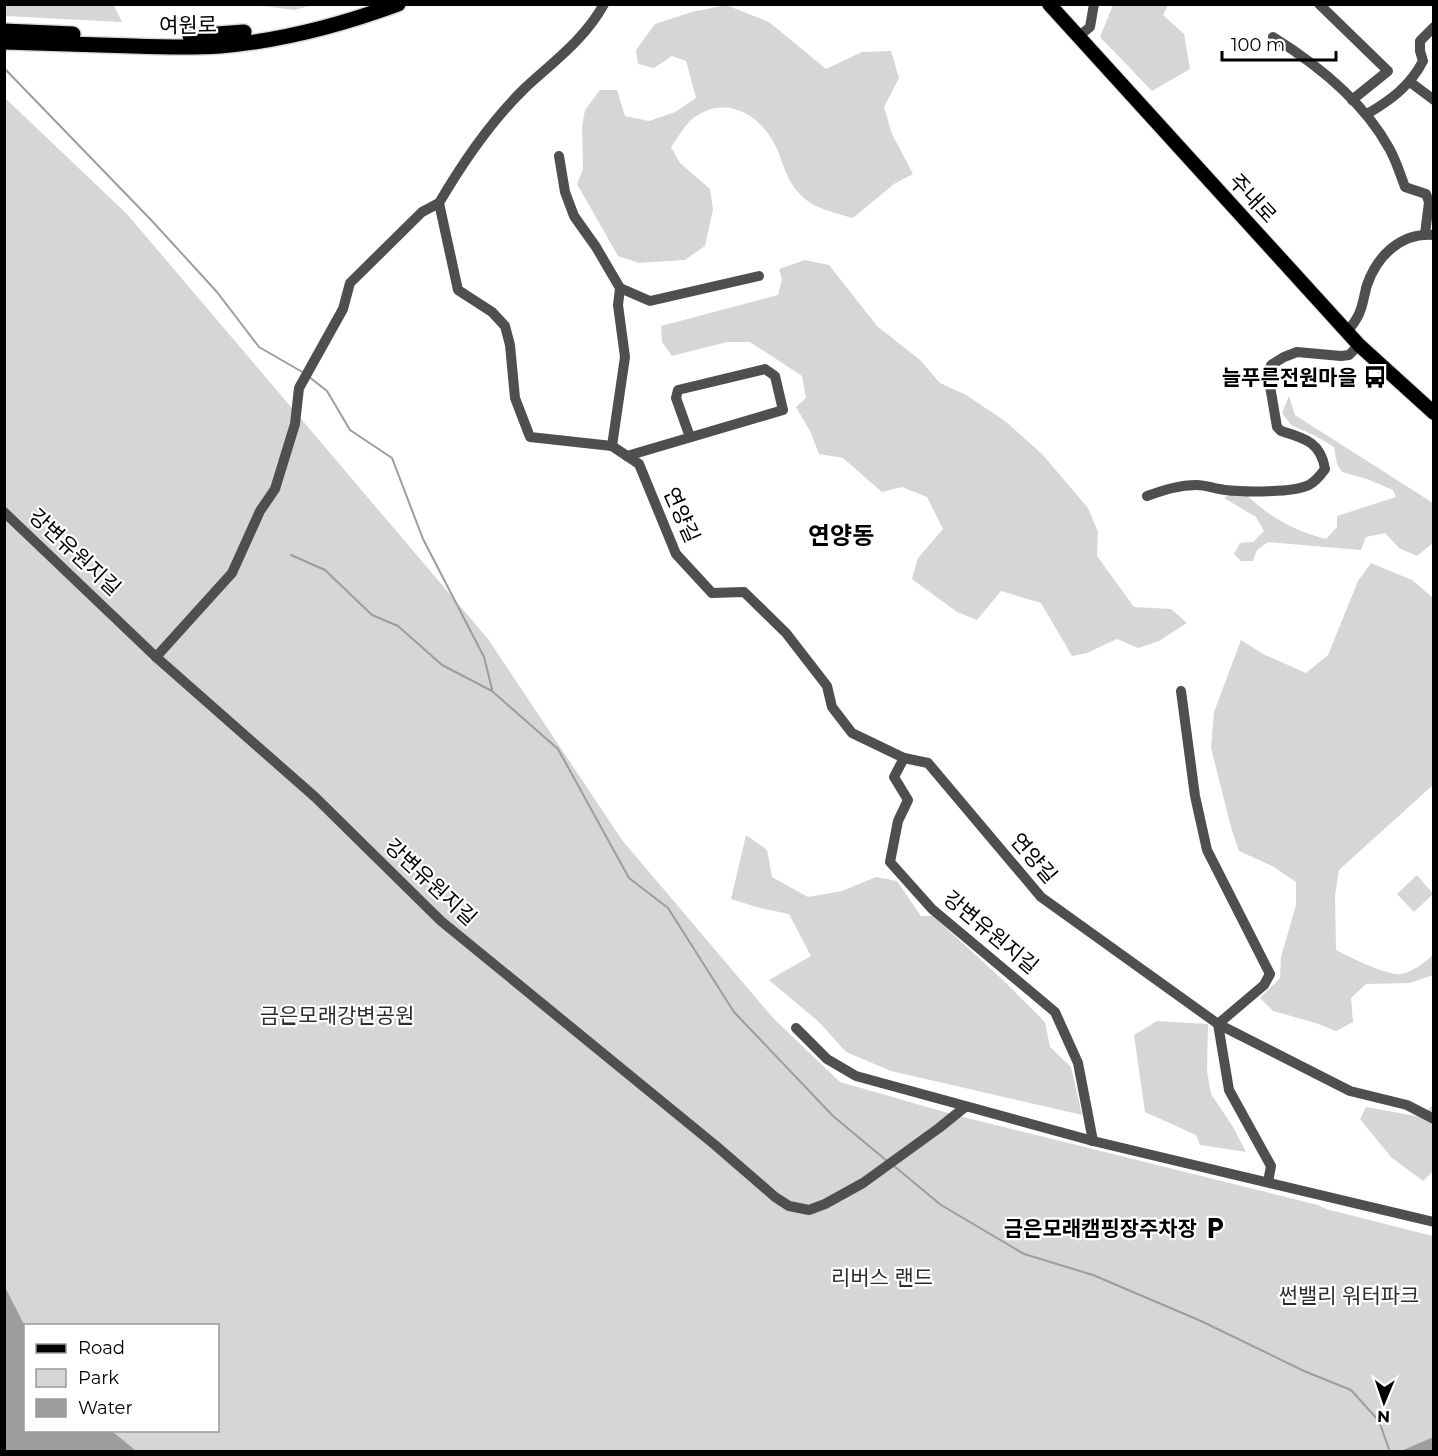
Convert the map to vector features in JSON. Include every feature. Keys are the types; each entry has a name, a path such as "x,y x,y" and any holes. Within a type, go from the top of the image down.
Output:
{"highway":[{"name":"여원로","path":"118,40 218,36 268,30 313,22 369,4"},
{"name":"여원로","path":"118,40 219,46 269,40 343,23 398,4"},
{"path":"4,31 118,40"},
{"path":"4,42 118,40"}],"main road":[{"name":"주내로","path":"1049,4 1359,345 1434,413"}],"street":[{"path":"156,657 232,573 260,511 275,489 295,424 299,388 343,309 350,283 422,212 439,203 461,165 476,145 524,90 594,22 604,4"},
{"path":"1078,37 1090,27 1094,4"},
{"path":"1319,4 1388,71 1352,100"},
{"path":"1366,114 1388,102 1410,82 1423,61 1420,41 1434,27"},
{"path":"1273,37 1307,58 1366,114 1390,149 1405,187 1426,194 1429,202 1429,235 1394,244 1378,262 1368,283 1358,316 1347,332"},
{"path":"1410,82 1434,100"},
{"path":"559,156 565,192 574,216 597,247 620,288 618,305 625,357 612,446"},
{"name":"연양길","path":"439,203 458,290 492,312 505,326 510,345 515,399 530,437 612,446 639,464 676,554 707,588 712,593 744,592 786,633 827,686 832,707 852,733 904,758 928,764 1041,897 1218,1024 1350,1091 1407,1105 1434,1119"},
{"path":"620,288 650,301 759,276"},
{"path":"1147,496 1180,486 1201,485 1222,490 1250,492 1296,489 1318,479 1325,469 1321,451 1312,444 1281,431 1277,427 1268,374 1271,365 1297,352 1341,356 1349,355 1359,345"},
{"path":"627,456 783,410 775,376 765,369 678,390 676,398 690,437"},
{"name":"강변유원지길","path":"4,512 156,657 315,797 441,921 715,1145 775,1197 789,1206 809,1210 863,1183 964,1107"},
{"path":"1181,691 1195,796 1207,849 1270,974 1264,985 1218,1024 1229,1090 1271,1166 1268,1182"},
{"name":"강변유원지길","path":"904,758 894,777 908,800 898,821 890,862 932,909 1055,1012 1078,1063 1093,1141"},
{"path":"796,1028 827,1059 856,1076 1093,1141 1434,1222"}],"green space":[{"path":"113,4 122,22 5,16 5,5"},
{"path":"313,4 294,10 254,5"},
{"path":"726,5 769,22 826,69 862,52 891,51 899,78 884,107 892,134 913,174 894,184 853,218 834,213 810,203 797,191 787,175 774,143 761,125 743,112 732,108 711,109 690,121 671,147 680,163 710,189 713,209 705,246 685,260 639,263 618,256 577,184 583,169 582,126 585,110 600,90 617,90 625,116 649,121 675,112 696,98 686,61 672,56 654,68 638,64 636,50 655,24 692,12"},
{"path":"1113,5 1168,5 1163,15 1184,34 1190,69 1152,91 1100,37"},
{"name":"금은모래강변공원","path":"4,97 127,214 488,639 622,840 773,1018 840,1082 955,1115 1318,1205 1433,1236 1433,1437 1398,1452 136,1452 113,1432 219,1432 219,1324 24,1324 5,1287"},
{"path":"805,260 829,265 877,326 920,360 940,383 966,395 1005,421 1042,454 1088,508 1098,532 1097,556 1134,607 1171,609 1187,623 1159,641 1138,648 1117,639 1087,653 1072,656 1041,603 1001,591 977,620 957,612 912,579 918,558 943,529 927,497 902,487 882,492 843,458 819,454 810,431 796,407 806,398 802,376 750,342 727,342 672,356 662,342 661,326 778,295 782,279 779,269"},
{"path":"1289,396 1295,415 1433,503 1433,543 1417,556 1399,548 1385,533 1366,537 1361,550 1268,542 1257,550 1253,561 1241,561 1234,554 1240,543 1253,542 1264,531 1256,517 1224,498 1230,494 1247,495 1264,510 1283,522 1326,539 1337,527 1337,516 1396,497 1393,490 1342,472 1337,464 1334,447 1291,425 1282,413"},
{"path":"1371,563 1412,580 1433,598 1433,785 1339,870 1335,896 1336,950 1368,965 1395,974 1410,971 1433,955 1433,975 1410,983 1366,984 1351,998 1353,1022 1336,1031 1273,1011 1260,998 1280,978 1281,957 1296,905 1296,882 1274,867 1239,851 1211,748 1214,712 1241,640 1263,654 1306,673 1328,655 1358,581"},
{"path":"746,835 767,850 772,877 808,897 842,891 876,877 897,881 921,916 933,916 1045,1022 1050,1047 1071,1067 1082,1115 891,1071 846,1052 819,1022 769,980 811,956 789,914 731,899"},
{"path":"1417,875 1433,894 1414,912 1397,894"},
{"path":"1157,1021 1208,1024 1207,1071 1211,1094 1246,1152 1200,1145 1196,1135 1145,1112 1134,1035"},
{"path":"1433,1105 1433,1171 1423,1181 1391,1157 1360,1119 1366,1107 1421,1117"}],"water":[{"path":"5,1287 24,1324 24,1432 113,1432 136,1451 5,1451"},
{"path":"1433,1437 1433,1451 1398,1451 1403,1450"}],"waterway":[{"path":"4,68 153,222 217,292 259,347 304,373"},
{"path":"308,376 327,391 350,430 392,458 423,539 484,657 492,689"},
{"path":"291,555 325,570 372,615 398,626 442,665 492,691 558,749 629,878 668,908 734,1012 833,1116 887,1161"},
{"path":"894,1166 941,1205 1024,1254 1093,1275 1201,1321 1304,1371 1351,1390 1379,1421 1390,1452"}],"place":[{"name":"늘푸른전원마을","path":"1375,377"},
{"name":"금은모래캠핑장주차장","path":"1215,1228"}],"district":[{"name":"연양동","path":"841,535"}],"park label":[{"name":"리버스 랜드","path":"882,1277"},
{"name":"썬밸리 워터파크","path":"1349,1295"}]}
